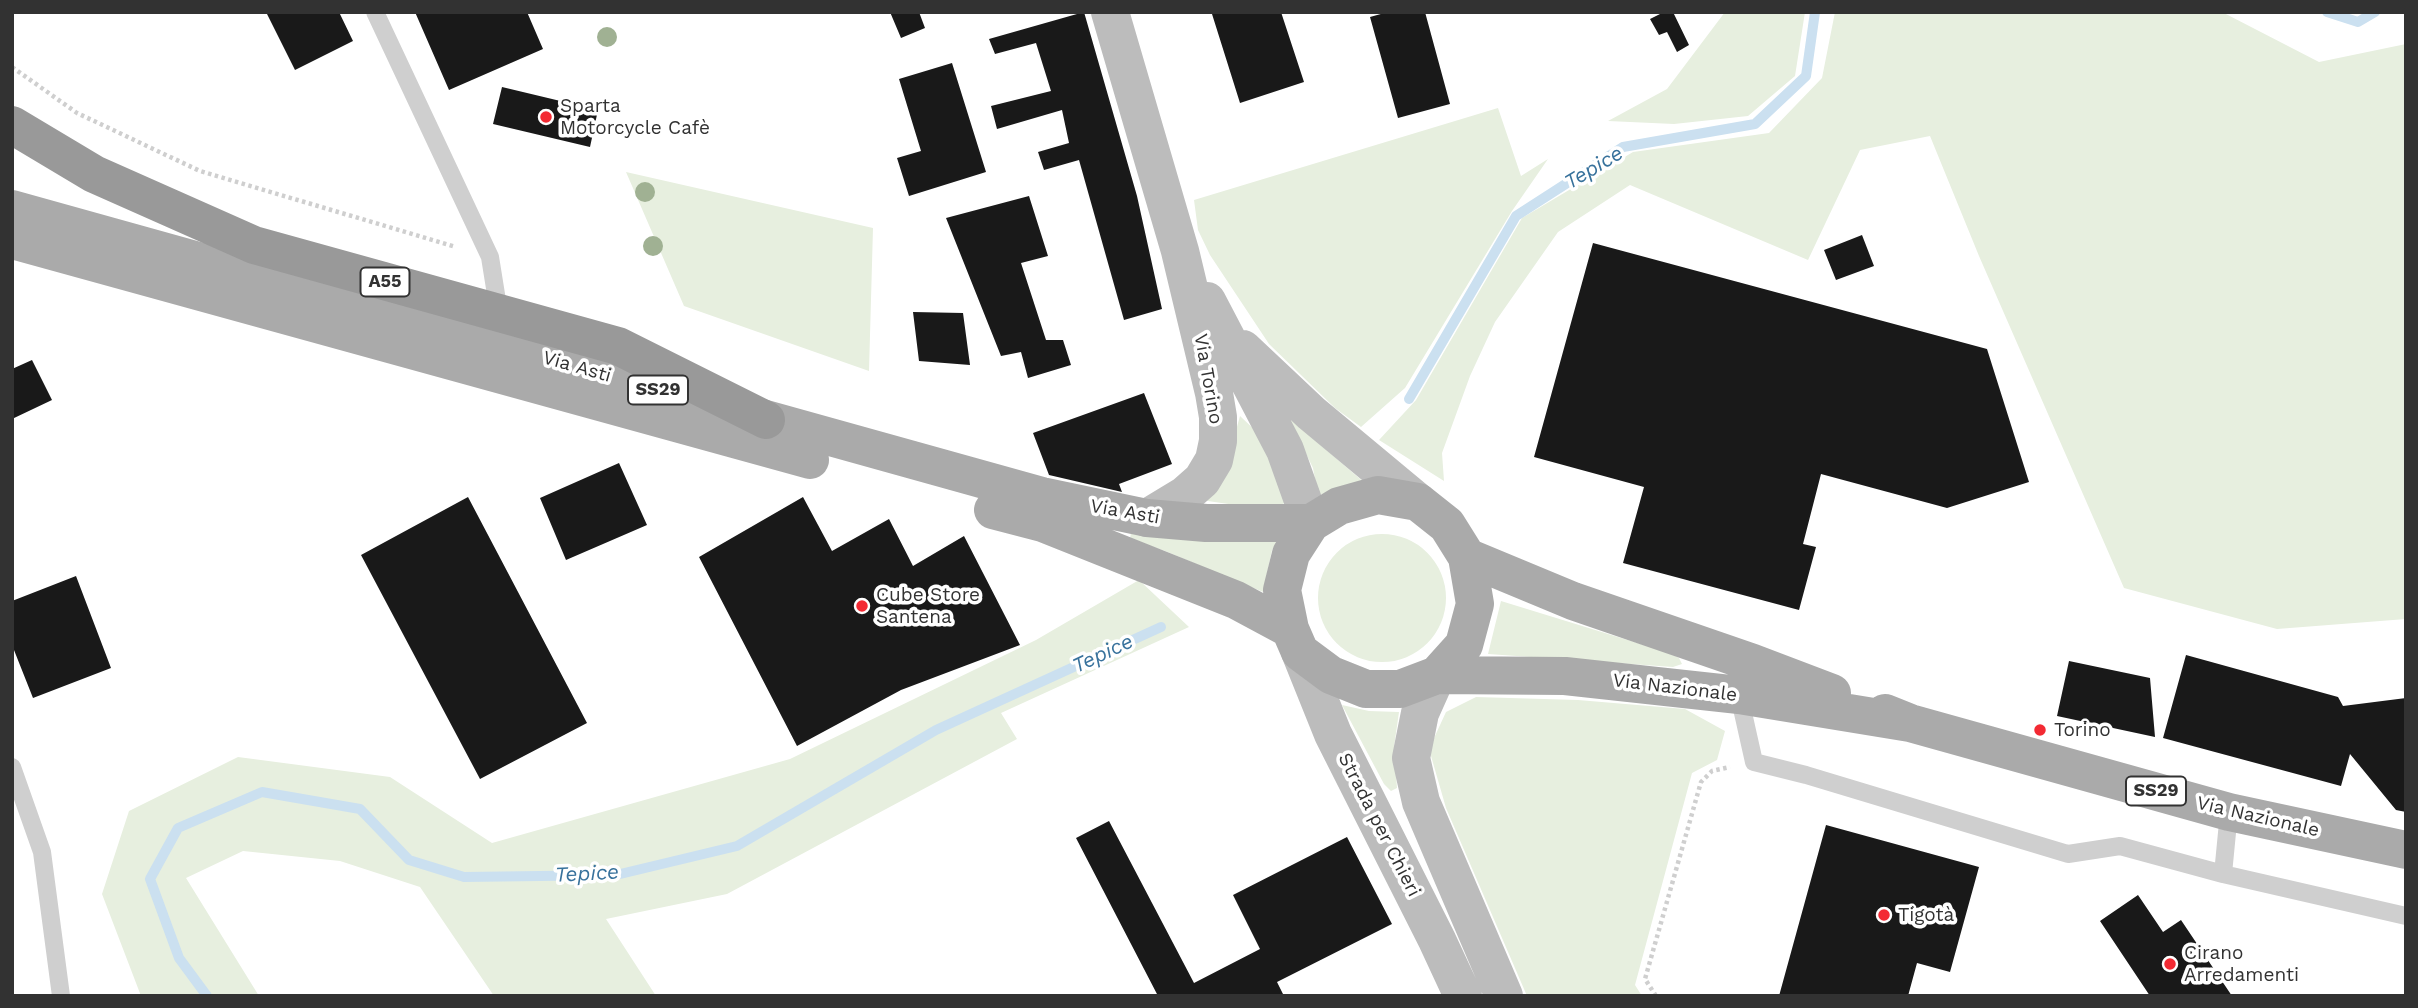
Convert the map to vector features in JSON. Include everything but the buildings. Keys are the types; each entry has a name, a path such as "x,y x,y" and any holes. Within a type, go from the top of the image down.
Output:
{"highway":[{"name":"A55","path":"12,125 94,174 254,245 499,329 618,346 766,420"}],"main road":[{"path":"12,209 499,329"},
{"name":"Via Asti","path":"12,240 268,313 1042,523 1236,600 1295,640"},
{"name":"Via Asti","path":"766,420 1042,496 1147,518 1206,523 1311,523"},
{"name":"Via Nazionale","path":"1437,675 1464,645 1475,604 1467,557 1447,525 1418,502 1378,495 1339,506 1311,523 1291,554 1282,590 1295,640 1331,675 1366,689 1400,689 1437,675 1565,676 1739,695 1910,723"},
{"name":"Via Nazionale","path":"1467,557 1573,601 1753,663 1910,723 2229,812 2406,850"}],"street":[{"name":"Via Torino","path":"1110,12 1180,251 1214,393 1218,441 1213,460 1202,480 1185,495 1147,518"},
{"name":"Via Torino","path":"1180,251 1285,450 1311,523"},
{"name":"Via Torino","path":"1222,328 1311,414 1418,502"},
{"name":"Strada per Chieri","path":"1295,640 1333,734 1463,996"},
{"path":"1437,675 1420,713 1411,758 1421,802 1504,996"}],"lane":[{"path":"375,12 490,257 499,329"},
{"path":"1739,695 1755,762 2068,854 2120,846 2223,874 2406,916"},
{"path":"12,767 42,852 61,996"},
{"path":"2223,874 2229,812"}],"path":[{"path":"12,67 77,113 200,171 490,257"},
{"path":"1656,996 1646,979 1700,782 1712,771 1755,762"}],"green space":[{"path":"1725,12 1805,12 1795,76 1748,116 1674,124 1608,121 1667,89"},
{"path":"1835,12 2222,12 2319,62 2406,44 2406,619 2277,629 2124,588 1979,256 1930,136 1860,150 1808,260 1630,185 1558,232 1495,322 1470,376 1442,453 1444,481 1379,440 1416,400 1522,218 1633,152 1769,133 1822,78"},
{"path":"1498,108 1521,176 1548,159 1512,211 1405,388 1361,427 1335,408 1269,344 1210,255 1198,230 1194,200"},
{"path":"626,172 873,228 869,371 684,306"},
{"path":"1240,416 1257,432 1288,502 1277,506 1242,506 1201,500 1233,441"},
{"path":"1288,417 1366,484 1318,495 1313,468"},
{"path":"1132,526 1277,542 1272,550 1265,583 1268,594 1130,539"},
{"path":"1382,534 1407,538 1428,552 1442,573 1446,598 1442,623 1428,644 1407,658 1382,662 1357,658 1336,644 1322,623 1318,598 1322,573 1336,552 1357,538"},
{"path":"1139,580 1189,627 1001,713 1017,739 727,894 606,919 656,996 494,996 420,887 340,861 243,851 186,878 259,996 141,996 102,894 129,811 238,757 390,777 492,843 790,759 1036,640"},
{"path":"1501,601 1670,653 1679,658 1682,664 1673,667 1488,654"},
{"path":"1476,697 1578,700 1685,709 1725,731 1717,760 1692,773 1635,985 1642,996 1527,996 1446,808 1429,749 1446,712"},
{"path":"1342,705 1369,711 1399,712 1394,747 1397,788 1391,791 1384,784"}],"waterway":[{"name":"Tepice","path":"1409,399 1516,216 1623,147 1755,124 1806,76 1815,12"},
{"name":"Tepice","path":"2327,12 2358,22 2375,12"},
{"name":"Tepice","path":"207,996 179,958 150,879 178,828 262,792 360,809 409,860 464,877 616,875 737,846 936,730 1161,627"}],"place":[{"name":"Sparta Motorcycle Cafè","path":"546,117"},
{"name":"Cube Store Santena","path":"862,606"},
{"name":"Torino","path":"2040,730"},
{"name":"Tigotà","path":"1884,915"},
{"name":"Cirano Arredamenti","path":"2170,964"}]}
